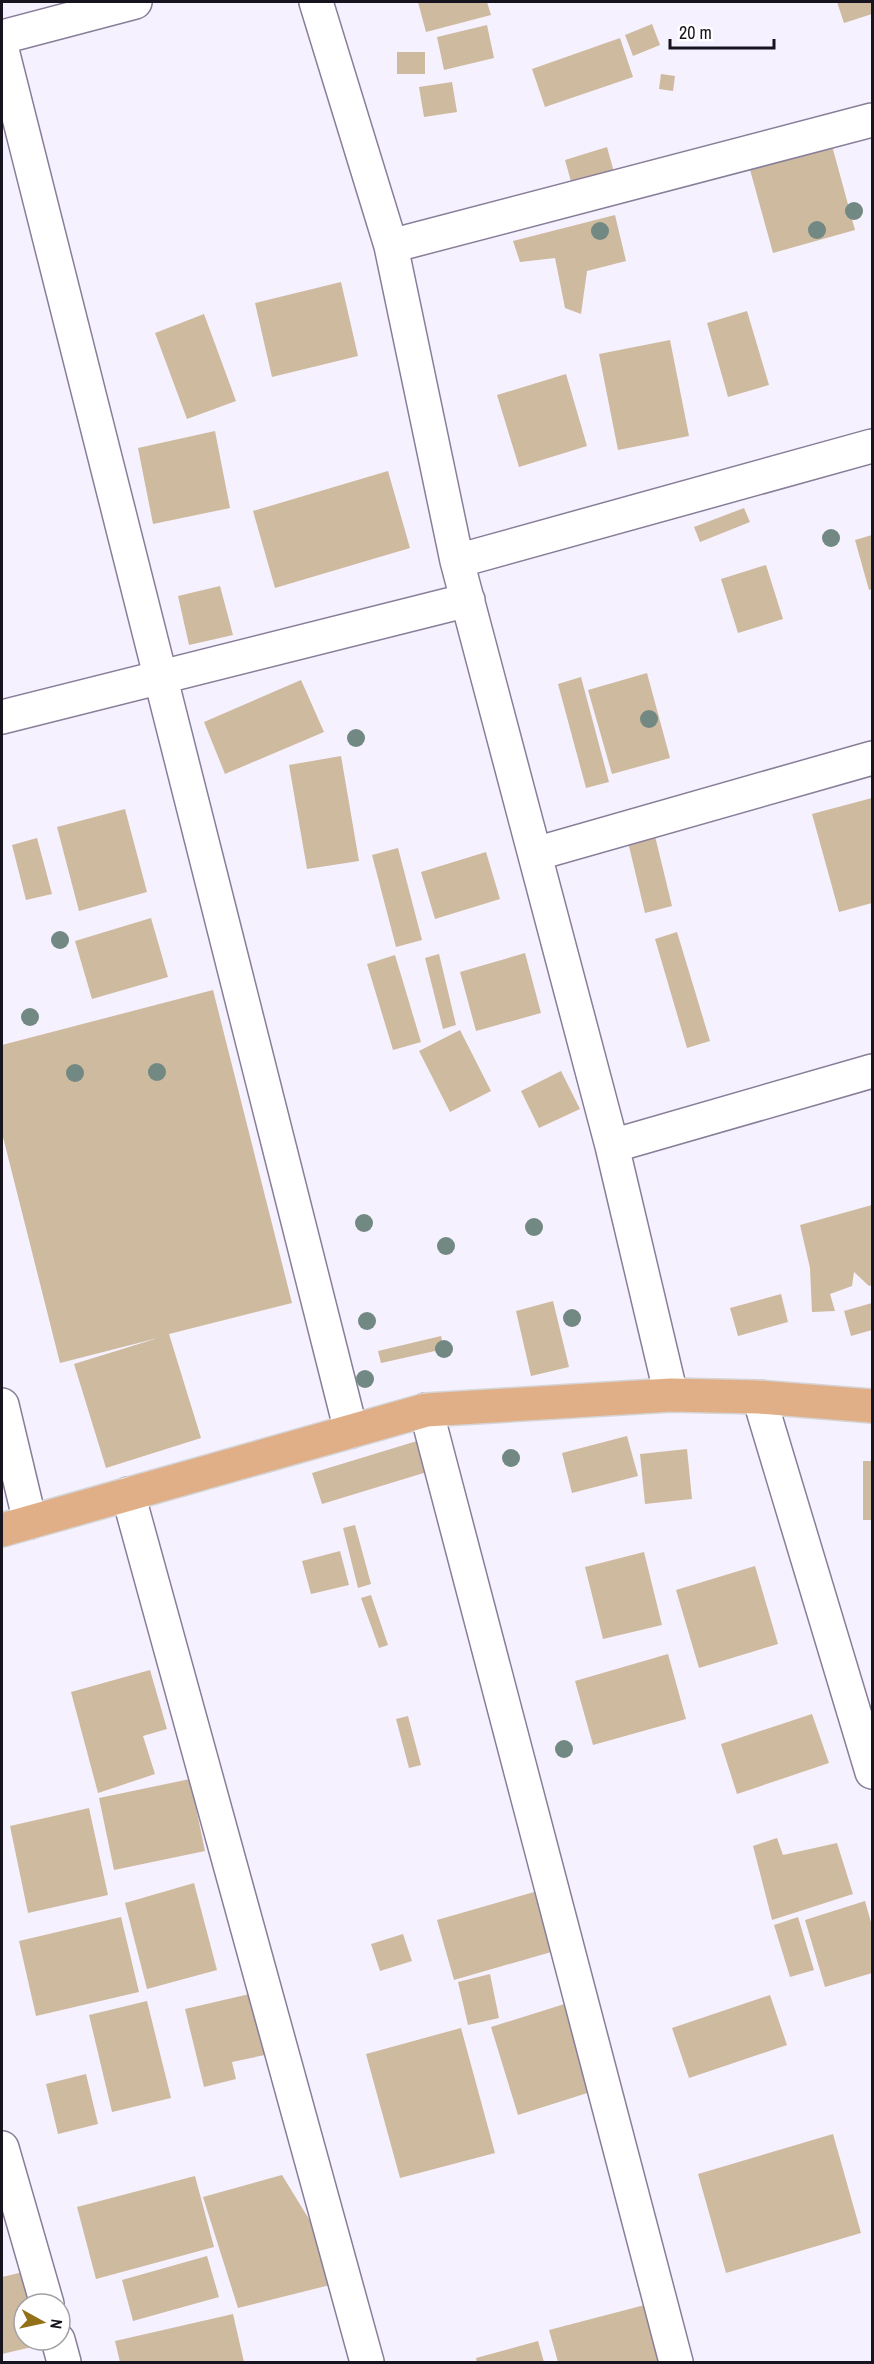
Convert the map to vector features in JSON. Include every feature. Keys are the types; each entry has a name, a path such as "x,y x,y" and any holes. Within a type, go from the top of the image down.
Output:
{"main road":[{"path":"16,1526 426,1410 671,1395 759,1396 873,1406"}],"street":[{"path":"2,37 135,2"},
{"path":"316,2 391,246 457,561 612,1146 671,1395"},
{"path":"2,50 351,1431"},
{"path":"391,246 873,120"},
{"path":"457,561 873,446"},
{"path":"2,717 468,600"},
{"path":"535,854 873,759"},
{"path":"612,1146 873,1071"},
{"path":"759,1396 873,1772"},
{"path":"2,1405 16,1526"},
{"path":"426,1410 676,2362"},
{"path":"128,1494 367,2362"},
{"path":"2,2148 44,2292"}],"building":[{"path":"418,2 487,2 491,15 426,32"},
{"path":"837,2 872,2 872,14 844,23"},
{"path":"652,24 660,45 633,56 625,35"},
{"path":"487,25 494,58 444,70 437,37"},
{"path":"620,38 633,77 545,107 532,69"},
{"path":"397,52 425,52 425,74 397,74"},
{"path":"661,74 675,76 673,91 659,89"},
{"path":"452,82 457,112 424,117 419,87"},
{"path":"831,142 855,230 773,253 749,166"},
{"path":"607,147 614,172 572,185 565,160"},
{"path":"615,215 626,261 587,271 581,314 565,308 555,258 520,262 513,241"},
{"path":"341,282 358,356 272,377 255,303"},
{"path":"747,311 769,385 728,397 707,323"},
{"path":"204,314 236,401 187,419 155,333"},
{"path":"670,340 689,436 618,450 599,354"},
{"path":"566,374 587,446 519,467 497,395"},
{"path":"215,431 230,508 153,524 138,448"},
{"path":"388,471 410,548 275,588 253,511"},
{"path":"744,508 750,522 700,542 694,527"},
{"path":"872,535 872,589 869,590 855,540"},
{"path":"766,565 783,619 738,633 721,579"},
{"path":"220,586 233,635 189,645 178,596"},
{"path":"647,673 670,758 612,774 588,690"},
{"path":"581,677 609,782 586,788 558,684"},
{"path":"301,680 324,732 225,774 204,722"},
{"path":"341,756 359,861 307,869 289,765"},
{"path":"872,798 872,903 839,912 812,814"},
{"path":"125,809 147,892 79,911 57,827"},
{"path":"655,836 672,906 645,913 628,842"},
{"path":"37,838 52,894 26,900 12,845"},
{"path":"398,848 422,940 396,947 372,855"},
{"path":"486,852 500,899 435,919 421,872"},
{"path":"151,918 168,977 92,999 75,941"},
{"path":"677,932 710,1041 687,1048 655,939"},
{"path":"525,953 541,1013 476,1031 460,972"},
{"path":"439,954 456,1025 443,1029 425,958"},
{"path":"395,955 421,1042 393,1050 367,964"},
{"path":"213,990 292,1303 169,1334 201,1438 106,1468 74,1364 158,1338 60,1363 2,1133 2,1045"},
{"path":"460,1030 491,1091 450,1112 419,1051"},
{"path":"561,1071 580,1109 539,1128 521,1091"},
{"path":"872,1205 872,1285 869,1286 854,1272 852,1286 830,1294 835,1311 812,1312 810,1268 800,1225"},
{"path":"781,1294 788,1322 738,1336 730,1308"},
{"path":"553,1301 569,1367 531,1376 516,1311"},
{"path":"872,1303 872,1330 851,1336 844,1311"},
{"path":"441,1336 444,1349 381,1363 378,1351"},
{"path":"627,1436 638,1476 572,1493 562,1453"},
{"path":"417,1441 427,1472 322,1504 312,1473"},
{"path":"687,1449 692,1499 645,1504 640,1454"},
{"path":"863,1461 872,1461 872,1520 863,1520"},
{"path":"355,1525 371,1584 358,1588 343,1528"},
{"path":"340,1551 349,1585 311,1594 302,1561"},
{"path":"644,1552 662,1625 603,1639 585,1567"},
{"path":"755,1566 778,1644 699,1668 676,1590"},
{"path":"371,1595 388,1645 379,1648 361,1598"},
{"path":"668,1654 686,1719 593,1745 575,1681"},
{"path":"150,1670 167,1729 143,1736 155,1774 98,1793 71,1692"},
{"path":"812,1714 829,1763 737,1794 721,1744"},
{"path":"408,1716 421,1765 409,1768 396,1719"},
{"path":"190,1779 205,1851 114,1870 99,1798"},
{"path":"89,1808 108,1895 28,1913 10,1826"},
{"path":"777,1838 783,1855 837,1843 853,1894 772,1920 753,1846"},
{"path":"194,1883 217,1970 147,1989 125,1903"},
{"path":"555,1886 572,1946 454,1980 437,1920"},
{"path":"865,1901 872,1926 872,1973 825,1987 805,1920"},
{"path":"121,1917 139,1992 36,2016 19,1941"},
{"path":"798,1917 814,1970 790,1977 774,1925"},
{"path":"403,1934 412,1961 380,1971 371,1944"},
{"path":"490,1974 499,2018 468,2025 458,1982"},
{"path":"262,1991 279,2052 232,2062 236,2079 204,2087 185,2009"},
{"path":"770,1995 787,2045 689,2078 672,2028"},
{"path":"147,2001 171,2098 112,2112 89,2015"},
{"path":"574,2001 600,2089 518,2115 491,2027"},
{"path":"461,2028 495,2153 400,2178 366,2054"},
{"path":"86,2074 98,2124 58,2134 46,2084"},
{"path":"833,2134 861,2233 726,2273 698,2174"},
{"path":"282,2175 323,2242 338,2283 238,2308 203,2197"},
{"path":"195,2176 214,2247 96,2279 77,2207"},
{"path":"207,2256 219,2297 133,2321 122,2280"},
{"path":"32,2270 37,2292 12,2292 12,2352 2,2354 2,2277"},
{"path":"660,2301 676,2362 558,2362 549,2330"},
{"path":"233,2314 244,2362 120,2362 115,2341"},
{"path":"538,2341 544,2362 477,2362 476,2358"}]}
